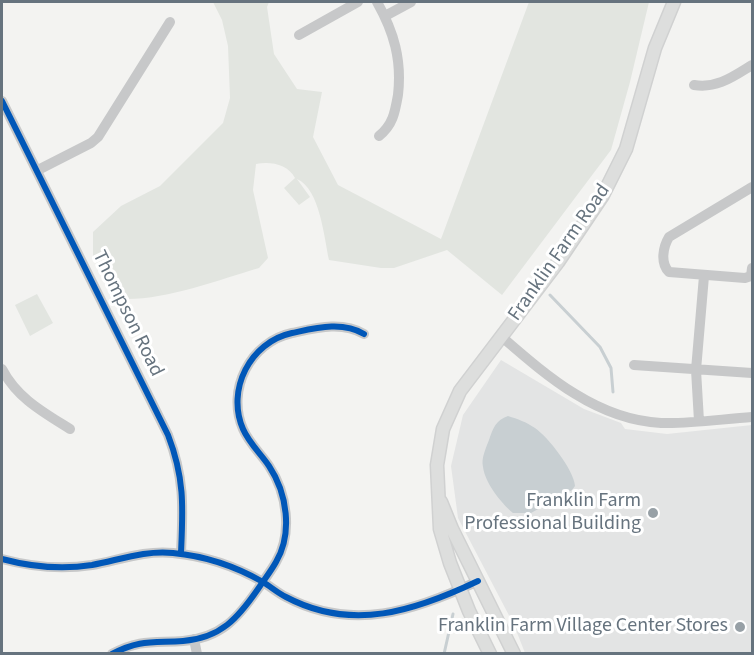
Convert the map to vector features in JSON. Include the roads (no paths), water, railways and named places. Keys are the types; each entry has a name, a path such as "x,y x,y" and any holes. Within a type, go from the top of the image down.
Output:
{"main road":[{"name":"Franklin Farm Road","path":"490,654 460,589 440,529 437,465 439,448 449,413 460,391 584,226 615,172 634,123 655,48 674,2"},
{"name":"Franklin Farm Road","path":"439,495 452,529 514,654"}],"street":[{"path":"299,34 358,2"},
{"path":"376,2 385,16 396,45 400,80 395,114 391,123 379,136"},
{"path":"385,16 411,2"},
{"path":"38,170 91,144 98,137 170,22"},
{"path":"694,85 704,87 715,85 753,65"},
{"name":"Thompson Road","path":"2,101 168,435 179,467 182,491 181,553"},
{"path":"753,187 669,237 663,262 669,272 704,276 748,278 753,268"},
{"path":"699,421 696,369 704,276"},
{"path":"112,654 140,643 194,639 214,633 234,621 243,611 276,563 283,546 285,506 275,475 248,440 242,428 237,402 243,374 249,362 267,344 290,333 336,326 364,334"},
{"path":"502,337 574,394 609,411 648,422 753,417"},
{"path":"634,365 753,373"},
{"path":"2,369 18,393 29,403 70,429"},
{"path":"2,560 30,566 73,567 136,555 161,552 181,553 215,560 262,582 297,602 326,611 355,615 398,612 425,604 478,581"},
{"path":"194,639 197,654"}],"waterway":[{"path":"550,295 600,347 611,368 613,392"},
{"path":"444,654 453,614"}],"place":[{"name":"Franklin Farm Professional Building","path":"653,513"},
{"name":"Franklin Farm Village Center Stores","path":"740,627"}]}
